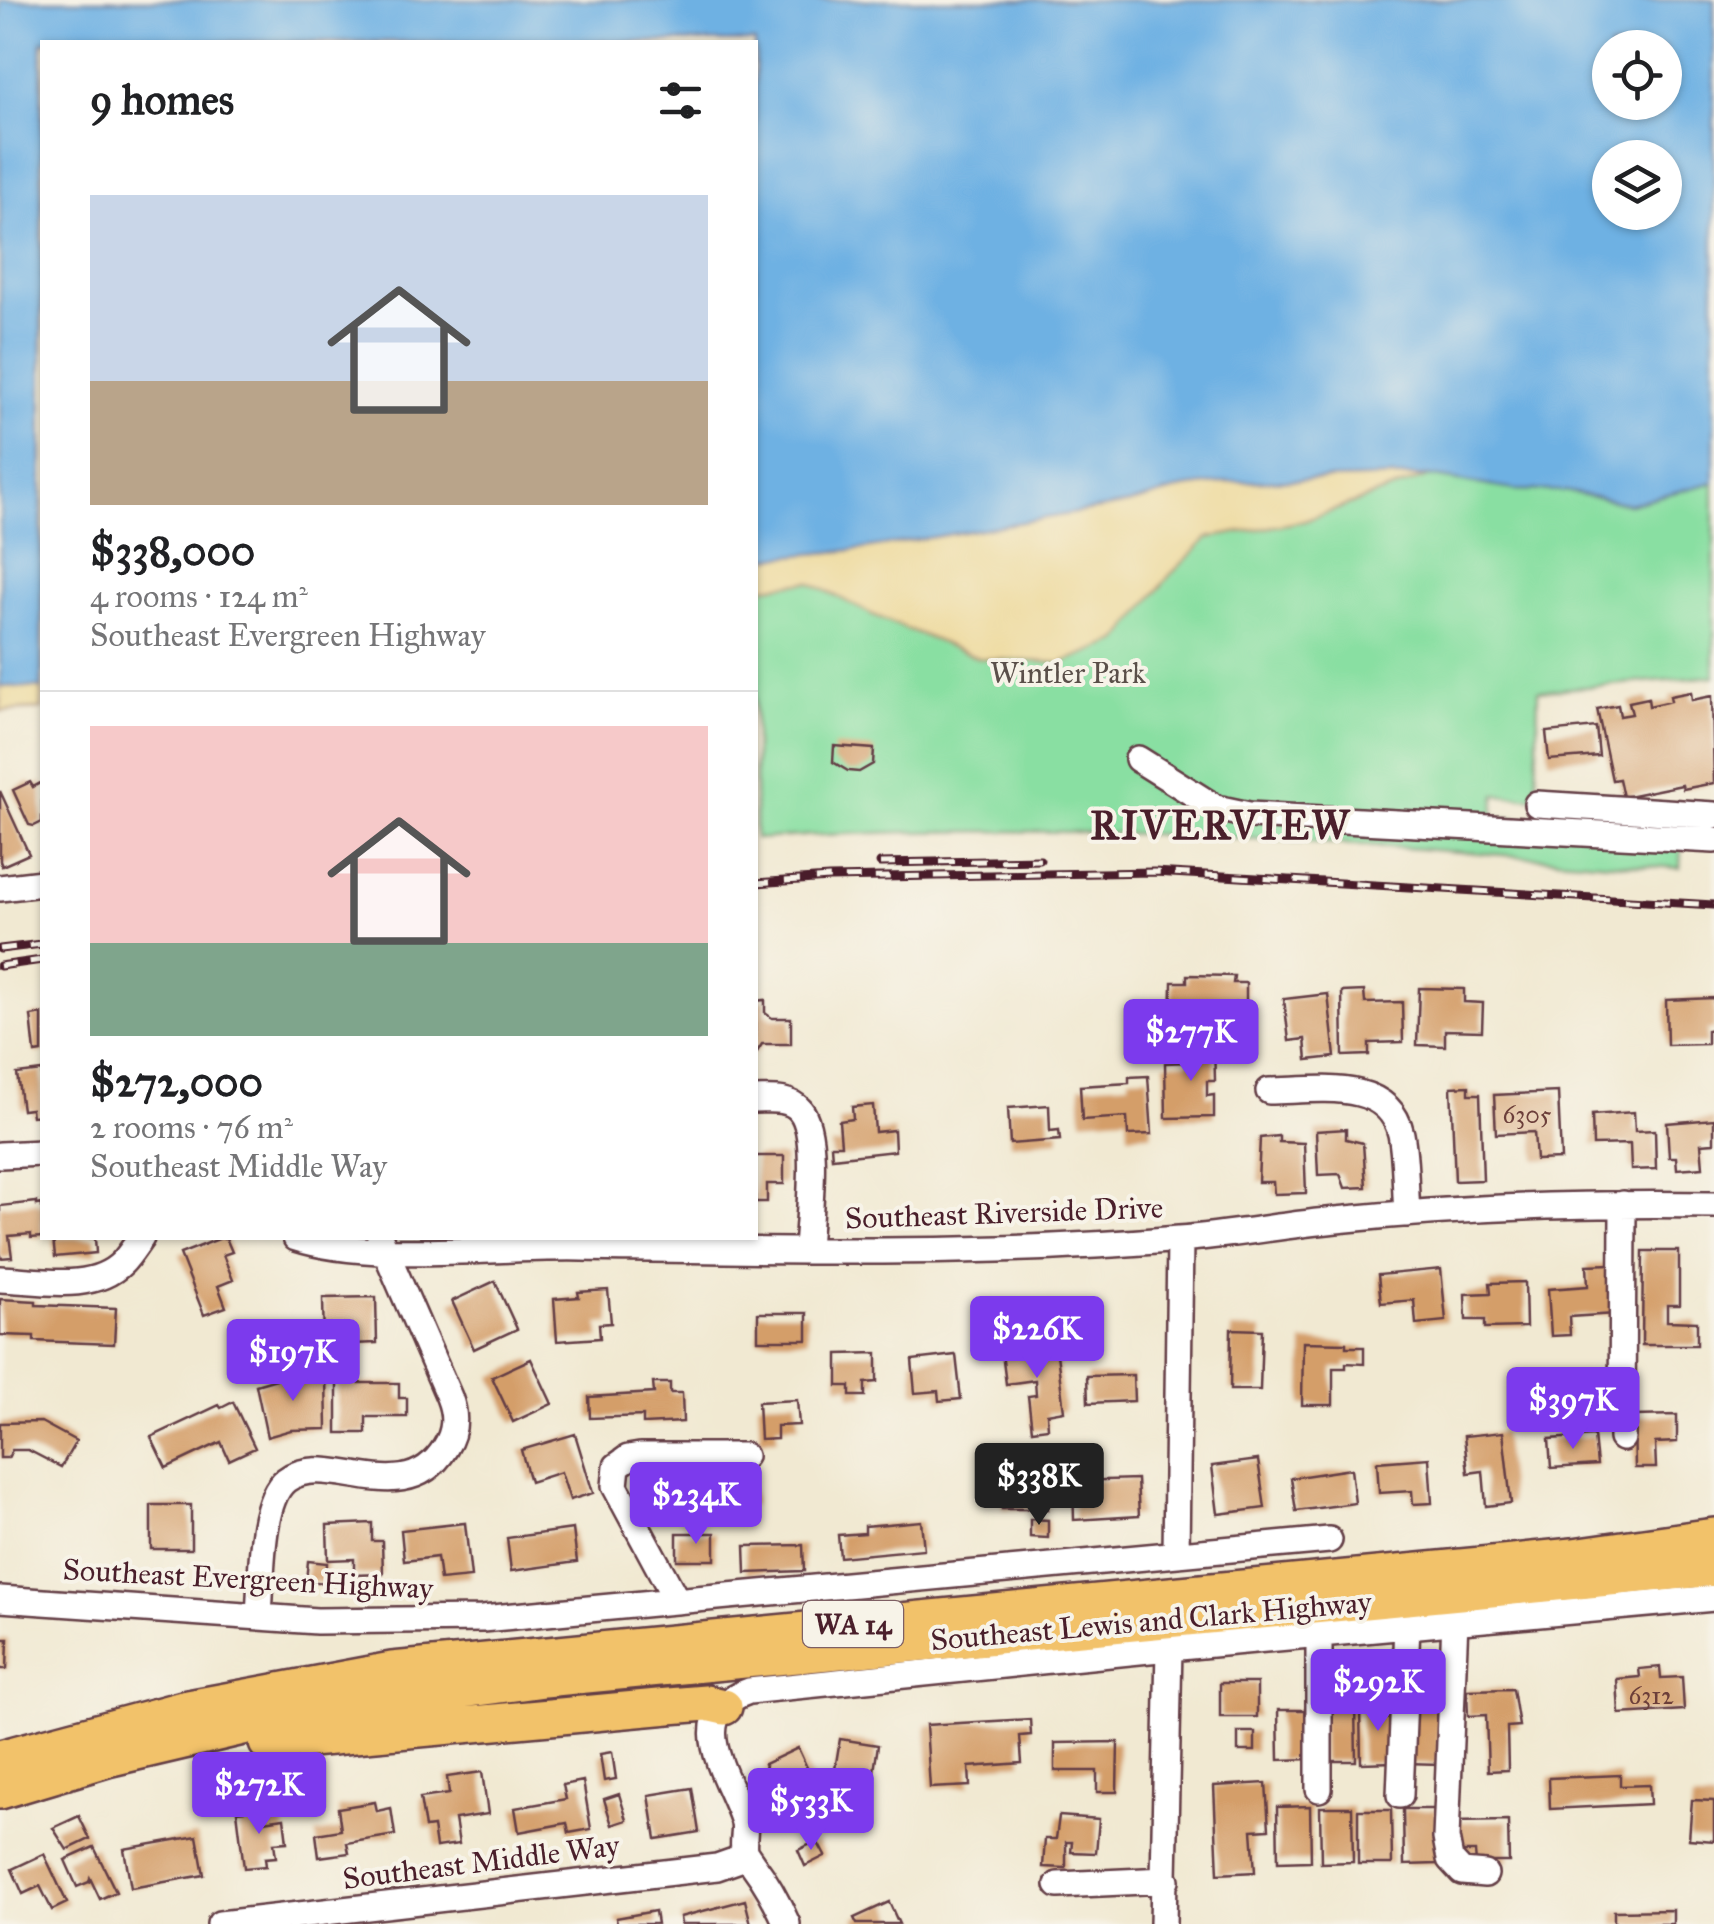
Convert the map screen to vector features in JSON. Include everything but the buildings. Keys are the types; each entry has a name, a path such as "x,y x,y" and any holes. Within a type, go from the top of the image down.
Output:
{"highway":[{"name":"Southeast Lewis and Clark Highway","path":"0,1758 200,1706 392,1670 1573,1556 1714,1536"},
{"name":"Southeast Lewis and Clark Highway","path":"0,1791 107,1759 277,1719 402,1698 544,1680 1714,1568"},
{"path":"107,1759 612,1711 706,1704 724,1707"}],"street":[{"path":"1138,759 1216,808 1250,814 1714,840"},
{"path":"1537,804 1714,815"},
{"path":"0,888 40,882"},
{"path":"1270,1091 1358,1092 1386,1106 1401,1133 1408,1214"},
{"path":"758,1100 784,1100 799,1109 806,1122 810,1146 807,1252"},
{"path":"0,1154 40,1153"},
{"path":"1622,1204 1622,1438"},
{"name":"Southeast Riverside Drive","path":"302,1240 314,1244 807,1252 1180,1239 1408,1214 1622,1204 1714,1205"},
{"path":"1176,1553 1180,1239"},
{"path":"0,1279 81,1282 96,1278 122,1263 139,1240"},
{"path":"258,1614 272,1498 287,1479 305,1472 394,1478 420,1474 434,1464 447,1446 454,1425 449,1397 382,1244"},
{"path":"677,1601 616,1486 617,1466 640,1456 744,1456"},
{"name":"Southeast Evergreen Highway","path":"0,1599 374,1623 482,1620 1330,1540"},
{"path":"787,1924 773,1890 744,1851 744,1823 714,1752 715,1725 724,1707 749,1691 1454,1620 1714,1598"},
{"path":"1454,1620 1446,1838 1450,1860 1462,1872 1485,1874"},
{"path":"1400,1795 1407,1625"},
{"path":"1318,1634 1319,1789"},
{"path":"1163,1924 1169,1648"},
{"name":"Southeast Middle Way","path":"220,1924 717,1867 737,1860 744,1851"},
{"path":"1058,1885 1166,1880"}],"green space":[{"name":"Wintler Park","path":"1429,476 1515,490 1565,491 1629,504 1714,482 1714,676 1538,691 1536,798 1496,795 1493,817 1682,829 1680,868 1333,843 1102,833 986,831 758,839 758,559 1304,521"}],"sand":[{"path":"1429,476 1304,521 1208,538 1170,575 1118,641 1061,663 978,658 873,615 809,582 758,588 758,559 863,549 1128,504 1183,488 1229,482"},
{"path":"0,686 40,688 40,709 0,711"}],"water":[{"path":"0,0 1714,0 1714,482 1629,504 1565,491 1515,490 1429,476 1229,482 1183,488 1128,504 863,549 758,559 758,40 40,40 40,688 0,686"}],"railway":[{"path":"880,863 1040,860"},
{"path":"758,883 1154,872 1714,905"},
{"path":"0,949 40,944"},
{"path":"0,966 40,960"}],"district":[{"name":"RIVERVIEW","path":"1221,825"}]}
